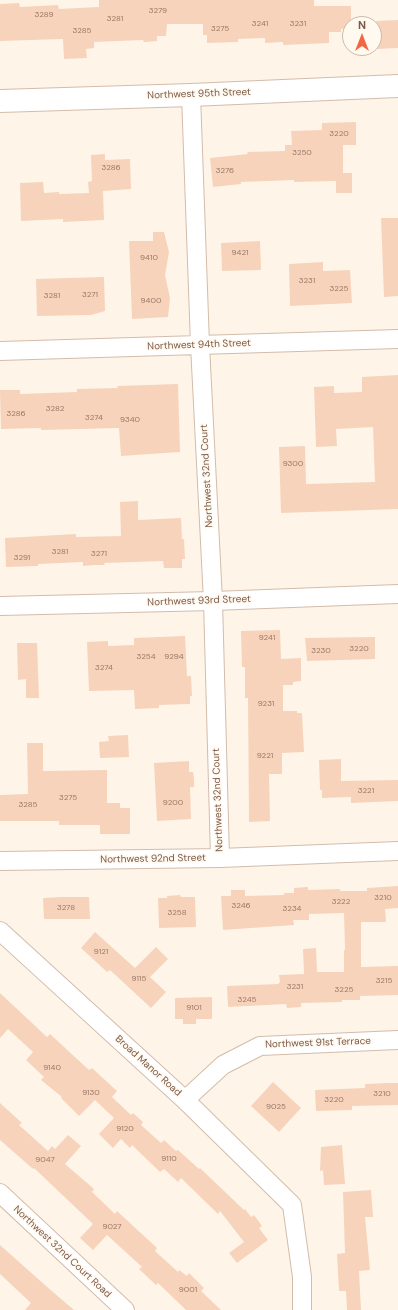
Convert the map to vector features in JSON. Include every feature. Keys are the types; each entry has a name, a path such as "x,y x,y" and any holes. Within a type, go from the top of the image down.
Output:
{"street":[{"name":"Northwest 95th Street","path":"0,101 398,86"},
{"name":"Northwest 32nd Court","path":"191,95 200,345 213,601 220,858"},
{"name":"Northwest 94th Street","path":"0,351 398,339"},
{"name":"Northwest 93rd Street","path":"0,606 213,601 398,594"},
{"name":"Northwest 92nd Street","path":"1,864 398,851"},
{"name":"Broad Manor Road","path":"0,931 185,1100 292,1205 302,1277 302,1310"},
{"name":"Northwest 91st Terrace","path":"185,1100 223,1065 260,1046 398,1040"},
{"name":"Northwest 32nd Court Road","path":"0,1193 125,1310"}],"building":[{"path":"99,0 314,0 314,6 351,6 351,16 342,16 341,32 329,32 329,43 283,45 283,42 265,43 265,38 238,39 238,42 207,43 207,35 203,35 203,24 167,24 166,36 157,36 157,41 144,42 143,40 94,42 94,48 86,49 87,58 64,59 63,39 0,41 0,4 19,3 20,7 58,5 59,9 99,7"},
{"path":"398,20 398,48 382,49 382,21"},
{"path":"356,122 356,145 343,145 343,173 352,173 352,193 336,193 336,181 294,182 294,180 241,182 241,184 213,187 210,158 248,154 247,152 285,151 285,145 292,145 291,131 322,130 322,123"},
{"path":"105,154 105,160 130,159 131,189 103,191 104,220 63,222 63,219 21,221 20,183 43,182 44,193 89,193 88,182 92,181 91,155"},
{"path":"381,218 398,218 398,296 384,297"},
{"path":"153,232 164,232 169,252 165,275 170,298 168,317 132,319 129,241 153,241"},
{"path":"260,241 261,270 222,271 221,243"},
{"path":"323,262 323,271 350,270 352,303 290,306 289,264"},
{"path":"104,277 105,311 91,315 37,316 36,279"},
{"path":"398,375 398,509 281,513 279,447 305,446 306,484 375,482 373,427 336,429 337,446 316,447 314,387 334,386 334,393 362,392 362,377"},
{"path":"178,384 180,452 121,456 119,428 41,430 41,428 1,429 0,390 20,390 20,394 77,392 77,389 118,388 117,386"},
{"path":"138,501 138,520 181,518 185,559 182,559 182,568 164,568 163,561 104,563 105,565 83,566 83,562 6,567 5,538 76,534 76,537 121,536 120,502"},
{"path":"280,630 281,659 301,658 301,681 293,682 293,685 283,685 283,711 297,711 297,713 302,713 304,752 282,753 282,774 269,774 270,821 249,822 248,698 245,698 245,667 242,667 241,631"},
{"path":"185,636 187,676 191,676 192,696 190,696 190,704 159,705 159,708 135,709 134,690 89,691 87,642 108,641 108,646 134,645 134,638"},
{"path":"375,637 375,659 307,661 305,638"},
{"path":"17,643 37,643 39,698 26,698 26,679 18,680"},
{"path":"128,735 129,757 100,758 99,742 109,741 108,736"},
{"path":"27,743 43,743 43,771 107,770 107,803 120,803 120,808 130,808 130,834 100,834 100,825 59,825 59,821 0,821 0,795 28,794"},
{"path":"341,759 341,781 398,780 398,801 351,803 351,797 322,798 322,790 320,790 319,760"},
{"path":"189,761 189,772 193,772 194,779 194,787 190,787 191,819 157,821 154,763"},
{"path":"398,886 398,908 385,909 386,922 361,922 361,967 398,966 398,995 360,996 360,1000 301,1003 301,1007 287,1008 286,1004 228,1007 227,986 278,984 280,982 279,975 304,974 303,949 316,948 317,972 344,972 344,913 309,914 309,920 293,920 294,925 223,930 221,896 231,896 231,890 245,890 245,896 284,895 284,893 294,893 294,888 308,887 308,890 340,889 340,891 367,891 367,888"},
{"path":"180,895 181,897 195,897 196,927 159,928 158,898 167,898 167,896"},
{"path":"89,897 90,919 44,919 43,898"},
{"path":"95,932 135,968 156,947 168,959 150,977 166,992 151,1008 110,970 107,972 81,948"},
{"path":"0,993 47,1037 50,1034 89,1070 92,1068 117,1091 112,1097 131,1115 133,1113 143,1122 141,1125 161,1143 164,1140 176,1151 178,1150 199,1169 200,1168 244,1210 245,1209 251,1217 254,1215 262,1226 259,1228 268,1240 237,1263 229,1253 244,1242 220,1211 218,1214 181,1178 178,1182 164,1169 160,1172 132,1145 130,1148 121,1139 113,1148 99,1134 114,1118 95,1100 79,1116 61,1098 62,1097 41,1080 44,1077 26,1060 33,1052 8,1029 0,1038"},
{"path":"212,997 212,1019 196,1019 196,1024 183,1024 183,1019 175,1019 175,998"},
{"path":"273,1082 301,1108 279,1132 251,1106"},
{"path":"398,1083 398,1105 352,1106 352,1110 316,1111 315,1090 365,1088 365,1084"},
{"path":"0,1103 22,1123 19,1125 48,1151 52,1146 55,1149 68,1135 81,1146 65,1164 94,1189 92,1192 115,1214 117,1211 157,1248 155,1251 178,1272 179,1270 187,1276 189,1273 204,1288 201,1291 221,1310 186,1310 158,1283 156,1285 139,1269 142,1267 107,1235 93,1250 80,1238 93,1224 34,1168 33,1169 0,1140"},
{"path":"342,1145 345,1184 324,1185 323,1170 320,1171 321,1147"},
{"path":"371,1190 373,1217 365,1217 370,1270 359,1271 361,1310 347,1310 346,1291 339,1291 337,1254 345,1253 343,1192"},
{"path":"0,1245 74,1310 25,1310 31,1303 0,1274"}]}
